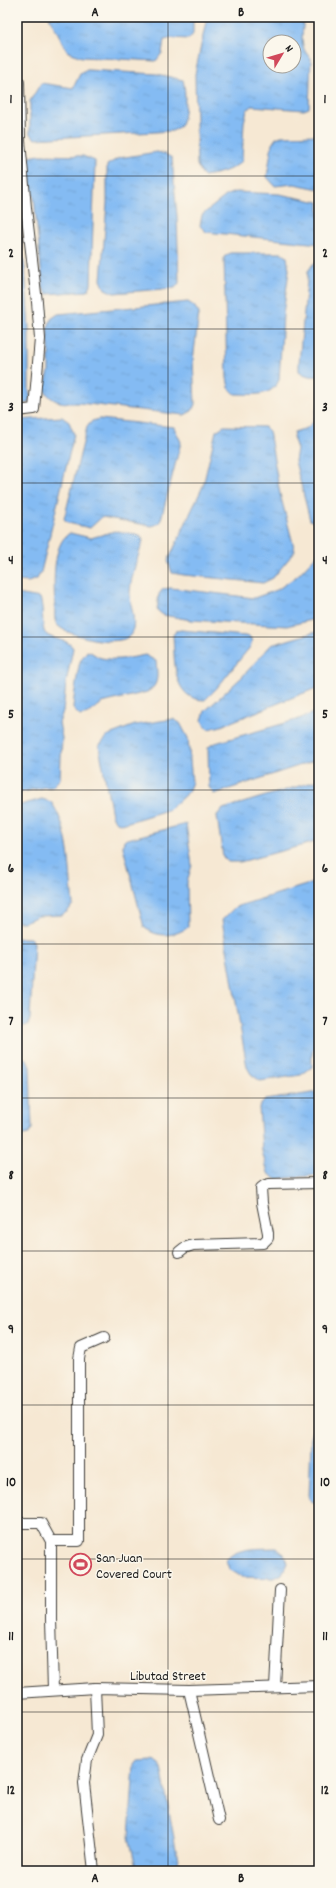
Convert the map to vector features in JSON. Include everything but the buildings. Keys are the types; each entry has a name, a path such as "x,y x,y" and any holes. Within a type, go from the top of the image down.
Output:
{"street":[{"path":"17,411 34,409 40,339 20,141 19,82"},
{"path":"179,1252 184,1248 193,1245 263,1243 268,1238 268,1233 261,1188 269,1184 319,1183"},
{"path":"52,1541 79,1541 79,1359 81,1348 104,1338"},
{"path":"17,1523 41,1523 52,1541 51,1619 53,1690"},
{"path":"275,1687 280,1590"},
{"name":"Libutad Street","path":"17,1693 95,1688 189,1690 319,1686"},
{"path":"94,1871 84,1783 87,1760 97,1735 95,1688"},
{"path":"189,1690 219,1820"}],"water":[{"path":"49,17 193,17 193,34 189,39 172,38 164,40 162,53 156,61 82,57 68,52"},
{"path":"207,17 304,17 302,34 262,34 262,74 302,74 302,39 304,49 311,58 309,108 304,110 252,106 247,110 244,122 242,161 224,172 203,176 197,165 195,74"},
{"path":"87,70 157,74 183,80 185,103 180,126 172,131 35,139 30,134 30,101 41,83 73,88 80,74"},
{"path":"319,135 319,189 294,184 275,186 267,177 272,144 276,138 281,136"},
{"path":"157,152 172,158 177,217 179,283 175,288 114,293 105,289 101,280 107,203 107,165 119,158"},
{"path":"40,155 83,156 95,161 91,284 88,291 47,294 43,288 34,198 24,162 29,157"},
{"path":"235,192 279,194 319,202 319,244 206,232 200,226 202,215 227,195"},
{"path":"17,213 25,270 29,328 29,391 31,398 28,403 17,405"},
{"path":"230,253 282,253 287,257 289,270 283,315 279,380 276,386 271,390 261,394 235,394 229,388 227,378 224,257"},
{"path":"319,261 319,376 313,376 301,373 299,371 299,363 308,271 313,264"},
{"path":"188,302 194,306 199,313 193,360 195,404 192,411 184,415 79,403 64,403 51,398 44,390 49,371 47,330 51,319 58,314"},
{"path":"319,402 319,520 315,523 310,520 295,461 297,449 293,437 294,432 307,428 313,422"},
{"path":"62,417 69,422 74,434 41,572 37,579 28,582 17,581 17,420"},
{"path":"100,419 174,427 181,442 160,523 152,526 102,517 90,528 68,523 64,519 87,427 92,421"},
{"path":"224,426 265,427 269,431 280,494 295,551 273,578 263,583 172,573 168,561 203,486 216,431"},
{"path":"115,531 135,534 142,537 143,541 135,566 130,592 134,624 131,634 126,638 105,641 80,636 61,628 55,620 54,578 57,556 64,538 70,533 91,538"},
{"path":"319,553 319,618 287,626 191,620 163,615 157,610 159,594 163,589 171,588 254,598 277,590 297,576"},
{"path":"17,594 40,598 44,632 53,638 64,641 73,648 66,683 63,711 59,723 62,738 60,779 52,787 17,793"},
{"path":"181,630 245,636 250,637 252,641 250,647 216,689 205,700 194,698 186,693 180,686 175,666 173,635 176,631"},
{"path":"319,631 319,687 221,726 209,729 205,727 202,720 205,711 242,677 271,645"},
{"path":"87,651 107,659 123,659 145,655 156,661 156,683 147,692 102,703 88,714 80,716 73,709 79,665 81,659"},
{"path":"319,711 319,759 214,794 209,787 208,748 212,744 296,720"},
{"path":"173,719 180,723 188,738 192,782 188,792 170,809 122,824 115,821 112,815 99,746 109,735 135,725"},
{"path":"319,780 319,841 240,862 228,862 223,857 217,816 223,809"},
{"path":"42,799 51,802 58,813 66,838 73,904 68,911 62,915 38,916 24,922 17,922 17,806"},
{"path":"186,824 192,865 187,882 188,927 172,934 166,935 154,933 144,927 123,847 124,840"},
{"path":"319,881 319,1042 313,1050 312,1067 301,1075 260,1081 251,1074 247,1067 222,920 235,907"},
{"path":"17,938 30,938 34,942 30,1019 28,1025 17,1028"},
{"path":"21,1057 27,1059 30,1066 32,1129 29,1134 17,1136 17,1058"},
{"path":"319,1092 319,1175 276,1179 268,1173 262,1151 259,1107 265,1100"},
{"path":"319,1426 319,1502 313,1502 309,1499 311,1439 313,1430"},
{"path":"277,1548 284,1554 287,1563 282,1574 274,1578 242,1577 229,1569 226,1560 237,1552 243,1550"},
{"path":"152,1760 158,1762 161,1767 180,1871 137,1871 129,1837 134,1765 137,1761"}],"place":[{"name":"San Juan Covered Court","path":"80,1565"}]}
